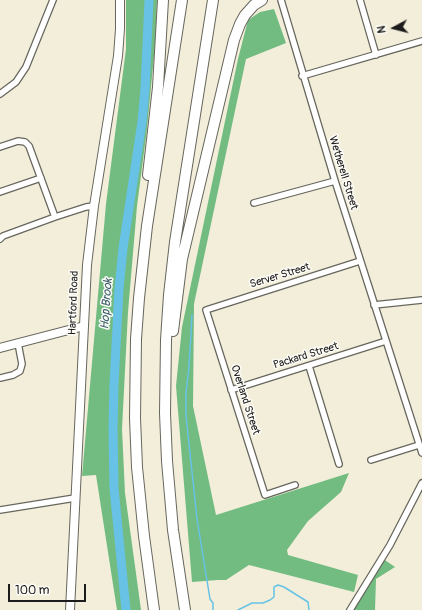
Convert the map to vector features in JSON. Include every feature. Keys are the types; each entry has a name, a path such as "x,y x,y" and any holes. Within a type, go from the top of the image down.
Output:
{"highway":[{"path":"149,209 148,174 158,87 163,0"},
{"path":"154,610 141,508 135,418 136,339 138,304 149,209 182,0"},
{"path":"185,610 173,530 166,438 168,309 173,256 213,0"},
{"path":"166,362 174,326 182,259 234,40 245,15 262,0"}],"main road":[{"name":"Hartford Road","path":"70,610 87,264 94,206 118,63 120,0"},
{"path":"0,348 84,326"}],"street":[{"path":"0,94 16,82 26,67 53,0"},
{"name":"Wetherell Street","path":"281,0 302,76 422,453"},
{"path":"360,0 376,55"},
{"path":"302,76 422,41"},
{"path":"0,147 18,141 25,142 29,146 55,217"},
{"path":"0,192 41,178"},
{"path":"254,203 335,181"},
{"path":"0,239 3,236 55,217 86,207 94,206"},
{"name":"Server Street","path":"206,310 360,262"},
{"path":"374,305 422,300"},
{"name":"Overland Street","path":"206,310 265,495 296,485"},
{"name":"Packard Street","path":"231,390 386,341"},
{"path":"0,378 13,375 20,371 22,364 18,343"},
{"path":"309,366 338,464"},
{"path":"371,460 419,445"},
{"path":"350,610 390,545 422,483"},
{"path":"0,510 76,498"}],"green space":[{"path":"126,0 157,0 155,45 147,129 137,206 128,312 122,429 125,493 141,610 117,610 96,475 82,476 106,204 126,49"},
{"path":"274,9 286,43 246,59 194,304 193,406 216,515 349,473 341,492 308,521 287,550 288,555 358,575 354,592 249,565 226,580 192,582 176,386 182,327 238,59 248,20 260,12"},
{"path":"382,558 395,567 376,579 375,610 350,610"}],"waterway":[{"name":"Hop Brook","path":"126,610 114,488 114,384 119,289 123,248 142,122 149,0"},
{"path":"192,315 186,393 186,416 197,519 210,599 213,603 213,610"},
{"path":"238,610 252,603 263,603 270,600 274,597 274,587 278,585 284,587 308,602 309,610"}]}
